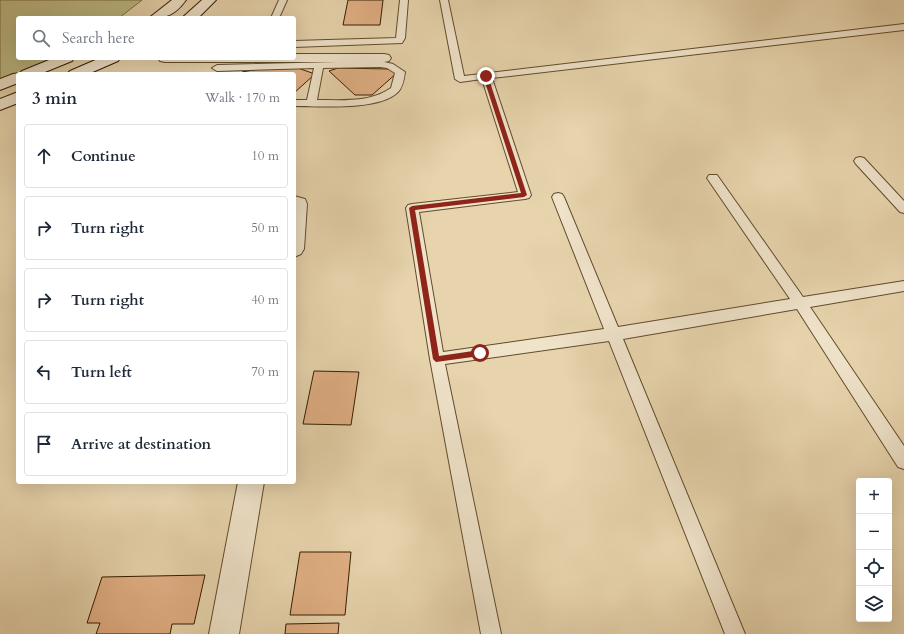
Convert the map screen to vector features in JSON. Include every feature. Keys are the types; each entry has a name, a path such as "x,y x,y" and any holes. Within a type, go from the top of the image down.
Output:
{"street":[{"path":"159,16 171,8 179,0"},
{"path":"192,16 209,0"},
{"path":"177,60 218,67 355,62 384,58"},
{"path":"32,72 62,60"},
{"path":"80,72 108,60"},
{"path":"0,85 16,79"},
{"path":"0,105 16,98"},
{"path":"296,204 298,204 296,226"},
{"path":"224,634 251,484"}],"lane":[{"path":"276,16 283,0"},
{"path":"296,44 399,41 401,38 404,0"},
{"path":"444,0 460,79 904,26"},
{"path":"218,67 319,66 355,62 390,66 400,72 395,90 385,97 367,102 296,103"},
{"path":"311,103 319,66"},
{"path":"486,76 524,195 412,208 436,359 491,634"},
{"path":"860,161 904,209"},
{"path":"713,178 800,303 904,461"},
{"path":"558,197 735,634"},
{"path":"436,359 613,334 904,286"}],"shaded area":[{"path":"0,0 142,0 122,16 16,16 16,60 62,60 24,72 16,72 16,75 0,82"}],"building":[{"path":"348,0 383,0 380,25 343,25"},
{"path":"269,67 295,67 315,74 296,91 296,72 242,72"},
{"path":"338,68 389,69 398,72 372,95 355,95 329,71"},
{"path":"314,371 359,372 351,425 303,424"},
{"path":"300,552 351,552 345,615 290,615"},
{"path":"205,575 194,624 172,624 170,634 96,634 100,623 87,623 102,577"},
{"path":"339,623 338,634 285,634 286,624"}],"route":[{"path":"480,353 436,359 412,208 524,195 486,76"}]}
